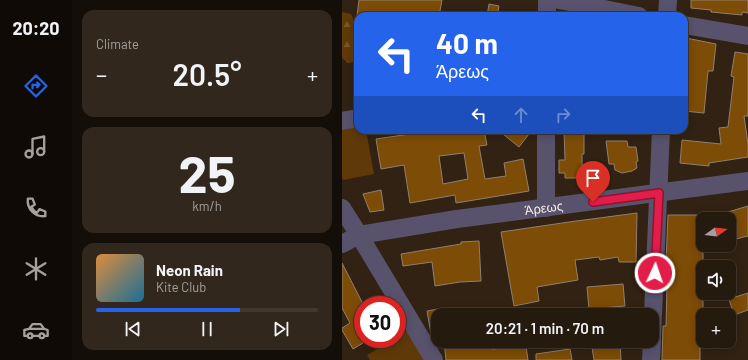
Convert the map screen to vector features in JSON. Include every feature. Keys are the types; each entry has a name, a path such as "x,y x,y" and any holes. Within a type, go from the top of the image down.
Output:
{"street":[{"path":"547,0 547,12"},
{"path":"559,0 619,12"},
{"path":"667,12 668,0"},
{"path":"688,26 748,36"},
{"path":"342,121 354,119"},
{"path":"546,134 546,208"},
{"path":"653,308 661,134"},
{"name":"Άρεως","path":"342,244 359,235 457,219 748,181"},
{"path":"342,208 434,360"},
{"path":"651,360 652,348"}],"green space":[{"path":"342,12 351,14 354,21 354,62 348,63 342,58"},
{"path":"354,127 354,134 367,134 374,174 343,180 342,129"},
{"path":"409,330 426,360 370,360 367,355 379,348 406,348 406,332"}],"building":[{"path":"359,0 442,0 440,12 358,12"},
{"path":"691,0 748,0 748,13 742,12 742,15 711,12 711,10 691,8"},
{"path":"489,4 499,6 498,12 488,12"},
{"path":"688,38 716,44 713,71 708,71 704,113 688,111"},
{"path":"735,52 748,54 748,116 744,116 748,144 748,157 709,163 709,166 680,163 682,140 721,144 719,128 728,127 734,77 731,76"},
{"path":"410,134 485,134 487,145 479,146 485,179 506,176 504,163 523,159 529,191 456,203 455,195 410,203 404,165 381,169 376,139","holes":["464,153 468,179 443,184 439,156"]},
{"path":"503,134 529,134 519,147"},
{"path":"564,134 584,134 582,178 565,178 565,173 559,173 559,160 565,160"},
{"path":"606,141 627,141 628,147 636,147 638,161 636,162 637,168 632,171 622,173 615,170 614,164 609,164"},
{"path":"381,190 384,210 370,212 363,194"},
{"path":"748,206 748,236 736,239 736,212 728,212"},
{"path":"637,213 636,262 619,262 618,257 600,260 599,257 575,260 578,280 537,287 539,301 514,306 501,232"},
{"path":"668,215 696,215 696,252 703,252 703,260 696,260 696,300 703,300 703,308 696,308 696,348 700,348 700,360 662,360 663,326 666,326 667,286 665,286"},
{"path":"479,241 481,281 460,282 435,286 432,262 403,266 401,254 461,244 461,242"},
{"path":"342,263 359,296 354,296 355,348 353,349 342,330 342,328 350,323 342,308"},
{"path":"623,284 625,306 589,308 587,287"},
{"path":"748,293 748,310 736,314 736,308 732,308 729,300 736,300 736,297"},
{"path":"431,310 431,334 427,311"},
{"path":"445,348 526,348 528,360 446,360"},
{"path":"592,348 620,348 621,360 594,360"},
{"path":"570,349 572,360 536,360 536,354"}],"route":[{"path":"593,202 659,193 655,273"}]}
